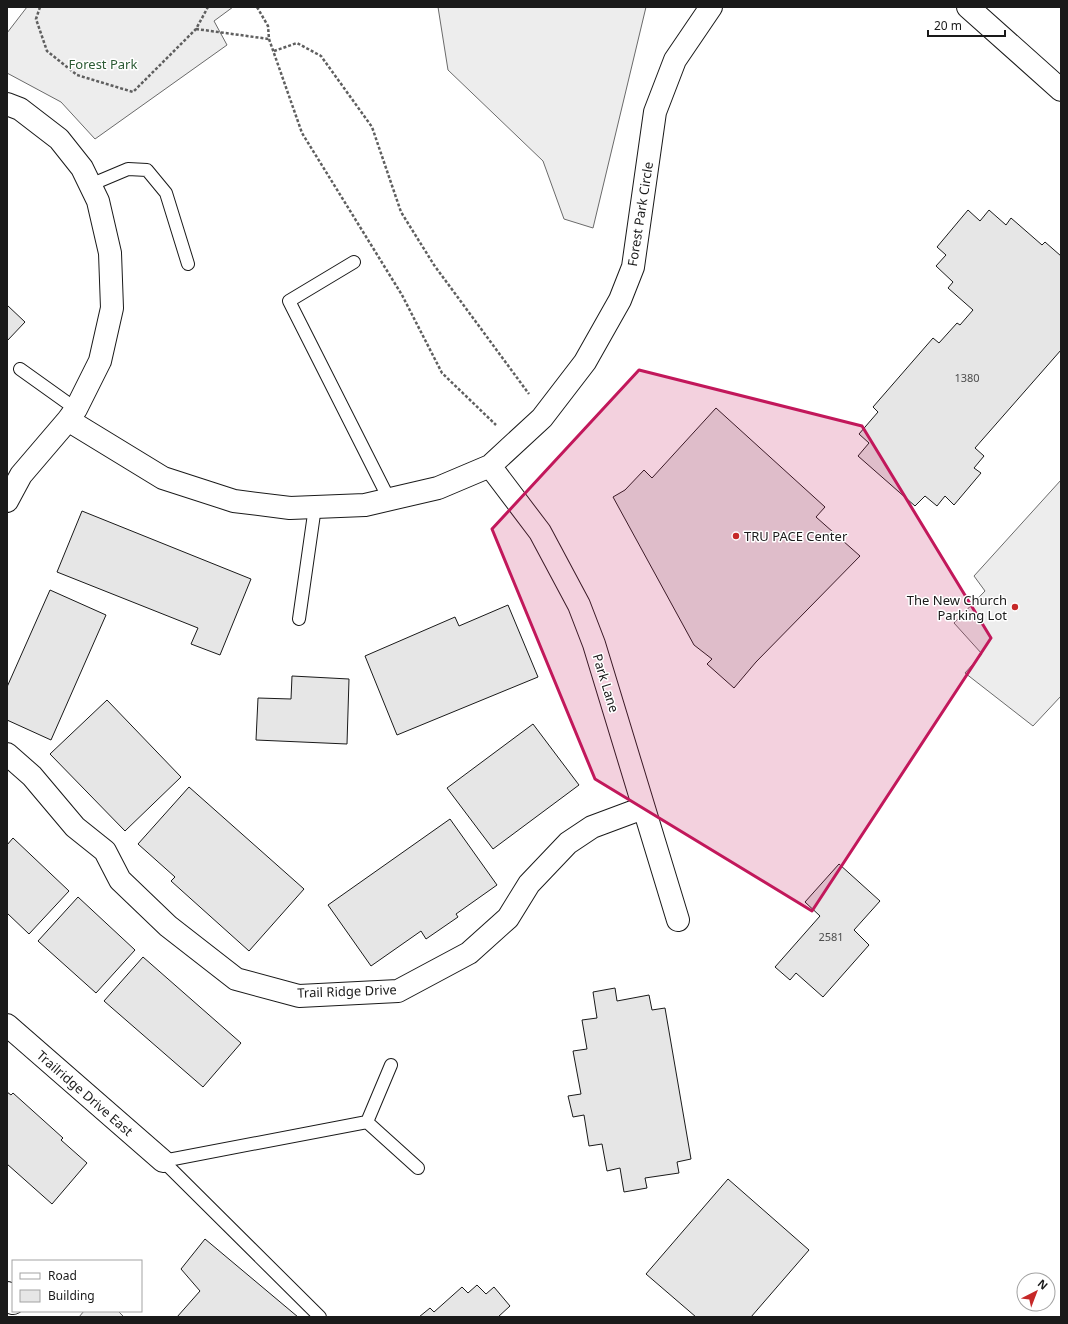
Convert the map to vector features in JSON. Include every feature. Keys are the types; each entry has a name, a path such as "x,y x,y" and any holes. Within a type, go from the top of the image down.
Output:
{"street":[{"name":"Forest Park Circle","path":"72,415 163,478 234,501 290,508 365,505 438,488 490,466 542,418 585,362 620,300 633,267 655,112 675,60 711,7"},
{"path":"968,7 1061,90"},
{"path":"7,104 20,109 59,139 82,168 98,202 110,253 112,308 100,361 72,415 21,475 7,501"},
{"name":"Park Lane","path":"490,466 540,532 579,605 594,644 678,920"},
{"name":"Trail Ridge Drive","path":"7,754 32,776 75,827 105,851 120,880 168,926 236,979 299,996 398,991 468,953 508,918 528,884 568,843 592,827 643,808"},
{"name":"Trailridge Drive East","path":"7,1025 163,1161"},
{"path":"7,1292 12,1301"}],"lane":[{"path":"90,185 128,169 148,170 166,193 188,264"},
{"path":"354,262 289,301 389,499"},
{"path":"20,369 72,415"},
{"path":"299,619 315,507"},
{"path":"367,1122 391,1065"},
{"path":"163,1161 367,1122"},
{"path":"367,1122 418,1168"},
{"path":"163,1161 320,1317"}],"path":[{"path":"40,7 36,19 47,51 77,75 133,92 196,29 208,7"},
{"path":"257,7 268,26 269,39 302,133 402,296 442,373 496,425"},
{"path":"196,29 269,39"},
{"path":"274,51 297,43 321,56 372,127 401,212 434,265 531,396"}],"highlighted area":[{"path":"639,370 862,426 991,638 812,911 595,779 492,529"}],"shaded area":[{"name":"Forest Park","path":"27,7 233,7 214,21 227,45 95,139 61,102 7,73 7,33"},
{"path":"438,7 646,7 593,228 564,219 543,161 448,70"},
{"name":"The New Church Parking Lot","path":"1061,480 1061,696 1033,726 965,673 982,654 954,623 985,591 974,576"},
{"path":"83,1312 119,1312 124,1317 79,1317"}],"building":[{"path":"968,210 980,221 989,210 1006,225 1011,218 1042,245 1045,242 1061,256 1061,350 975,448 984,456 974,468 981,473 954,505 945,496 937,506 925,496 915,506 858,456 869,443 859,434 878,412 873,407 933,338 939,343 957,323 960,325 973,310 948,288 953,282 936,266 946,255 937,247"},
{"path":"7,305 25,322 7,341"},
{"name":"TRU PACE Center","path":"716,408 825,507 816,517 860,556 756,662 734,688 707,664 712,659 694,645 613,497 625,490 644,470 652,478"},
{"path":"82,511 251,579 220,655 191,644 198,628 57,572"},
{"path":"50,590 106,615 51,740 7,720 7,687"},
{"path":"508,605 538,677 397,735 365,656 455,617 459,626"},
{"path":"292,676 349,679 347,744 256,740 258,698 291,699"},
{"path":"107,700 181,777 125,831 50,754"},
{"path":"533,724 579,785 493,849 447,788"},
{"path":"189,787 304,889 249,951 171,881 175,877 138,844"},
{"path":"450,819 497,885 456,914 458,917 426,939 421,931 371,966 328,905"},
{"path":"13,838 69,891 29,934 7,913 7,845"},
{"path":"839,864 880,901 854,930 869,945 823,997 796,973 790,980 775,967 820,916 805,902"},
{"path":"78,897 135,950 96,993 38,941"},
{"path":"143,957 241,1043 203,1087 104,1001"},
{"path":"615,988 617,1001 649,995 652,1010 665,1008 691,1159 677,1162 679,1173 645,1178 647,1188 624,1192 620,1168 607,1171 602,1144 589,1146 584,1115 573,1117 568,1096 581,1094 573,1051 587,1049 582,1020 597,1018 593,992"},
{"path":"7,1092 11,1095 13,1093 63,1138 61,1140 87,1163 52,1204 7,1164"},
{"path":"728,1179 809,1250 751,1317 696,1317 646,1274"},
{"path":"205,1239 298,1317 177,1317 200,1291 181,1269"},
{"path":"477,1285 486,1294 494,1287 510,1306 498,1317 419,1317 430,1308 434,1312 462,1287 468,1293"}],"place":[{"name":"TRU PACE Center","path":"736,536"},
{"name":"The New Church Parking Lot","path":"1015,607"}]}
